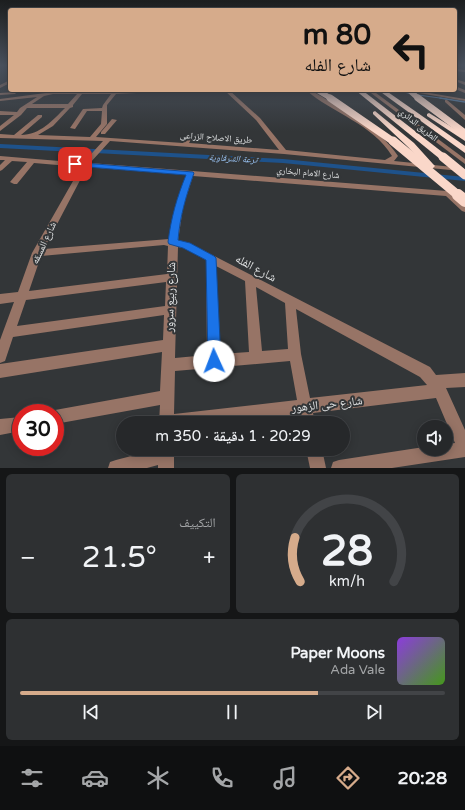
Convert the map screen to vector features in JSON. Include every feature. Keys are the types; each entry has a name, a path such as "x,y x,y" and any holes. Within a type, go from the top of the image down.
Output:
{"highway":[{"path":"320,92 392,140 465,201"},
{"path":"355,92 361,100 411,145 430,166"},
{"name":"الطريق الدائري","path":"361,92 465,175"},
{"name":"الطريق الدائري","path":"384,92 465,150"},
{"path":"390,92 402,98 465,139"},
{"path":"411,92 428,107 465,133"}],"street":[{"path":"0,94 43,94 58,92"},
{"path":"60,97 65,92"},
{"path":"31,136 51,125 83,92"},
{"path":"103,92 112,95"},
{"path":"91,96 112,95 122,92"},
{"path":"228,92 267,128 284,152"},
{"path":"311,92 357,122 388,146 395,154 394,158 390,161 381,162"},
{"path":"372,92 465,162"},
{"path":"417,92 465,100"},
{"path":"0,100 25,93"},
{"path":"0,129 43,94"},
{"path":"95,138 104,124 105,107 112,95"},
{"path":"50,106 55,101"},
{"path":"465,104 448,101 465,118"},
{"path":"27,106 78,105"},
{"path":"85,105 105,107"},
{"path":"73,128 85,110 105,107"},
{"path":"1,114 20,114"},
{"path":"16,136 40,116"},
{"path":"95,138 114,120"},
{"name":"طريق الاصلاح الزراعى","path":"0,136 95,138 106,142 185,145 284,152 465,170"},
{"path":"185,145 190,136"},
{"name":"شارع المسقه","path":"0,357 37,253 87,163 106,142"},
{"name":"شارع الامام البخاري","path":"0,158 87,163 190,173 465,195"},
{"path":"0,169 10,159"},
{"path":"14,182 33,160"},
{"name":"شارع ربيع سرور","path":"166,416 169,310 175,219 190,173"},
{"path":"447,193 465,209"},
{"name":"شارع الفله","path":"37,253 156,242 173,242 186,246 425,372 437,386"},
{"path":"211,258 214,361"},
{"path":"0,299 171,277"},
{"path":"250,279 256,357"},
{"path":"290,301 294,354 306,416"},
{"path":"9,332 169,310"},
{"path":"0,371 168,345"},
{"path":"168,365 294,354"},
{"name":"شارع حى الزهور","path":"226,416 304,407 437,386 465,380"},
{"path":"349,467 464,441 437,386"},
{"path":"64,415 167,397"},
{"path":"0,428 12,426"},
{"path":"315,456 318,468"},
{"path":"116,468 166,457"}],"waterway":[{"path":"404,92 411,94"},
{"path":"418,95 442,98"},
{"path":"442,98 447,99"},
{"path":"442,98 465,102"},
{"name":"ترعة الشرقاوية","path":"0,146 283,161 465,179"}],"route":[{"path":"75,164 190,173 175,219 173,242 180,243 211,258 214,361"}]}
